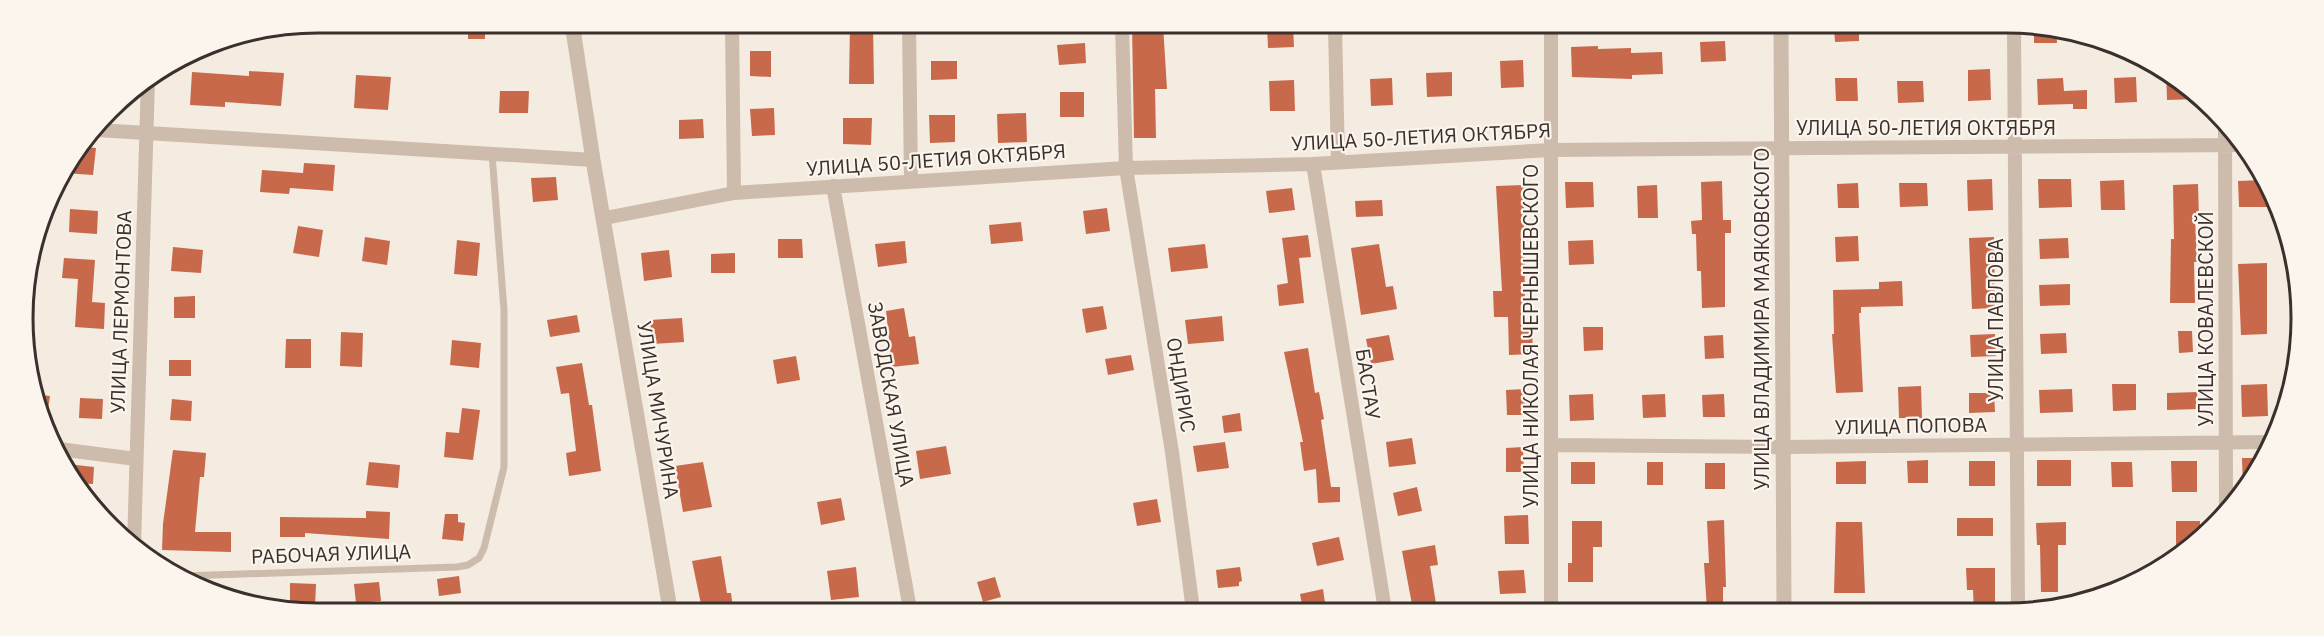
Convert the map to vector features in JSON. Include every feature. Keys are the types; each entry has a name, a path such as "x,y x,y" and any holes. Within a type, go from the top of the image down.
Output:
{"street":[{"name":"УЛИЦА МИЧУРИНА","path":"574,33 669,603"},
{"path":"732,33 734,193"},
{"path":"909,33 911,181"},
{"name":"ОНДИРИС","path":"1122,33 1126,168 1172,452 1192,603"},
{"path":"1335,33 1338,162"},
{"name":"УЛИЦА НИКОЛАЯ ЧЕРНЫШЕВСКОГО","path":"1551,33 1551,603"},
{"name":"УЛИЦА ВЛАДИМИРА МАЯКОВСКОГО","path":"1781,33 1784,603"},
{"name":"УЛИЦА ПАВЛОВА","path":"2014,33 2018,602"},
{"name":"УЛИЦА ЛЕРМОНТОВА","path":"134,535 148,90"},
{"path":"104,130 593,160"},
{"name":"УЛИЦА КОВАЛЕВСКОЙ","path":"2225,136 2226,498"},
{"name":"УЛИЦА 50-ЛЕТИЯ ОКТЯБРЯ","path":"605,218 734,193 1126,168 1313,164 1550,150 2232,145"},
{"name":"БАСТАУ","path":"1313,164 1384,603"},
{"name":"ЗАВОДСКАЯ УЛИЦА","path":"833,186 909,603"},
{"name":"УЛИЦА ПОПОВА","path":"1551,445 1783,447 2263,442"},
{"path":"65,450 136,459"}],"lane":[{"name":"РАБОЧАЯ УЛИЦА","path":"196,576 457,567 468,565 478,558 487,537 504,467 504,310 492,154"}],"building":[{"path":"468,33 485,33 485,39 468,39"},
{"path":"850,33 873,33 874,84 849,84"},
{"path":"1132,33 1164,33 1167,89 1155,89 1156,138 1134,138"},
{"path":"1267,33 1293,33 1294,47 1268,48"},
{"path":"1834,33 1859,33 1859,41 1835,42"},
{"path":"2034,34 2057,37 2057,43 2034,43"},
{"path":"1725,41 1726,61 1701,62 1700,42"},
{"path":"1085,43 1086,63 1059,65 1057,45"},
{"path":"1598,46 1598,49 1631,48 1631,53 1662,52 1663,74 1632,75 1632,79 1572,77 1571,47"},
{"path":"750,51 771,51 771,77 750,76"},
{"path":"1523,60 1524,87 1501,88 1500,61"},
{"path":"931,61 957,61 957,79 931,80"},
{"path":"1990,69 1991,100 1968,101 1968,70"},
{"path":"249,71 284,73 281,106 225,102 225,107 190,105 192,72 249,76"},
{"path":"1452,72 1452,96 1427,97 1426,73"},
{"path":"356,75 391,77 388,110 354,108"},
{"path":"2136,77 2137,102 2115,103 2114,78"},
{"path":"1392,78 1393,105 1371,106 1370,79"},
{"path":"1835,78 1857,78 1858,101 1836,101"},
{"path":"2063,78 2064,91 2087,90 2087,109 2073,109 2073,104 2038,105 2037,79"},
{"path":"1294,80 1295,111 1270,111 1269,81"},
{"path":"1897,81 1923,81 1924,102 1898,103"},
{"path":"2166,83 2188,99 2167,100"},
{"path":"500,91 529,91 528,113 499,113"},
{"path":"1060,92 1084,92 1084,117 1060,117"},
{"path":"774,108 775,135 752,136 750,109"},
{"path":"1026,113 1027,142 998,143 997,114"},
{"path":"929,115 955,115 955,142 930,143"},
{"path":"843,118 872,118 871,145 843,144"},
{"path":"703,119 704,138 679,139 679,120"},
{"path":"90,148 96,148 93,175 72,174"},
{"path":"304,163 335,165 333,191 290,188 289,194 260,192 262,170 303,173"},
{"path":"556,177 558,200 533,202 531,178"},
{"path":"1992,179 1993,210 1968,211 1967,180"},
{"path":"2038,179 2071,179 2072,207 2039,208"},
{"path":"2124,180 2125,210 2101,210 2100,181"},
{"path":"2255,180 2267,207 2239,207 2238,181"},
{"path":"1722,181 1723,220 1731,220 1731,233 1725,233 1725,307 1702,308 1701,271 1697,271 1696,234 1692,234 1691,221 1702,220 1701,182"},
{"path":"1565,182 1593,182 1594,207 1566,208"},
{"path":"1858,183 1859,208 1838,208 1837,184"},
{"path":"1899,183 1927,183 1928,206 1900,207"},
{"path":"2198,184 2199,218 2195,218 2197,262 2194,262 2195,303 2170,303 2171,239 2174,239 2173,185"},
{"path":"1524,185 1525,329 1532,328 1533,354 1509,355 1508,317 1494,317 1493,291 1502,291 1496,186"},
{"path":"1657,185 1658,218 1638,218 1637,186"},
{"path":"1292,188 1295,210 1269,213 1266,191"},
{"path":"1382,200 1383,216 1356,217 1355,201"},
{"path":"1107,208 1110,231 1086,234 1083,211"},
{"path":"70,209 98,211 97,234 69,232"},
{"path":"1021,222 1023,241 991,244 989,225"},
{"path":"298,226 323,230 319,257 293,253"},
{"path":"1308,235 1311,257 1299,258 1304,303 1279,306 1277,285 1288,283 1282,238"},
{"path":"1858,236 1859,261 1836,262 1835,237"},
{"path":"365,237 390,241 387,265 362,261"},
{"path":"1994,237 1995,308 1972,309 1969,238"},
{"path":"2068,238 2069,258 2040,259 2039,239"},
{"path":"778,239 802,239 803,258 778,258"},
{"path":"457,240 480,243 477,276 454,274"},
{"path":"1593,240 1594,264 1569,265 1568,241"},
{"path":"905,241 907,263 878,267 875,244"},
{"path":"1205,244 1208,268 1171,272 1168,248"},
{"path":"1379,244 1386,287 1393,286 1397,309 1361,315 1351,248"},
{"path":"173,247 203,250 201,273 171,271"},
{"path":"669,250 672,277 644,281 641,253"},
{"path":"735,253 735,273 711,273 711,254"},
{"path":"64,258 95,260 92,302 105,303 104,329 75,327 78,279 62,278"},
{"path":"2267,263 2267,334 2241,335 2238,264"},
{"path":"1902,281 1903,306 1861,307 1861,313 1859,313 1863,392 1836,393 1832,334 1834,334 1833,290 1879,289 1879,282"},
{"path":"2070,284 2070,305 2040,306 2039,285"},
{"path":"195,296 195,318 174,318 174,297"},
{"path":"1103,306 1107,329 1086,333 1082,309"},
{"path":"904,308 909,337 915,336 919,364 892,367 886,311"},
{"path":"577,315 580,332 550,337 547,320"},
{"path":"1222,316 1224,341 1188,344 1185,320"},
{"path":"682,318 684,342 652,344 650,320"},
{"path":"1583,327 1603,327 1603,350 1584,351"},
{"path":"2178,331 2192,331 2193,352 2179,353"},
{"path":"341,332 363,333 362,367 340,366"},
{"path":"2066,333 2067,353 2041,354 2040,334"},
{"path":"1995,334 1996,356 1971,357 1970,335"},
{"path":"1389,335 1394,360 1371,364 1366,339"},
{"path":"1723,335 1724,358 1705,359 1704,336"},
{"path":"286,339 311,339 311,368 285,368"},
{"path":"452,340 481,343 479,368 450,365"},
{"path":"1308,348 1315,393 1319,392 1324,419 1321,420 1331,487 1340,487 1340,502 1318,503 1316,469 1304,471 1300,442 1303,442 1284,352"},
{"path":"1131,355 1134,370 1108,375 1105,359"},
{"path":"796,356 800,380 777,384 773,360"},
{"path":"169,360 191,360 191,376 169,376"},
{"path":"582,363 589,405 592,405 601,471 569,476 566,453 576,451 569,393 561,394 556,367"},
{"path":"2112,384 2136,384 2136,410 2113,411"},
{"path":"2267,384 2268,416 2242,417 2241,385"},
{"path":"1921,386 1922,418 1899,418 1898,387"},
{"path":"1525,389 1526,415 1507,415 1506,390"},
{"path":"2072,389 2073,412 2040,413 2039,390"},
{"path":"2197,392 2198,409 2167,410 2167,393"},
{"path":"1969,393 1994,393 1995,412 1969,413"},
{"path":"1593,394 1594,420 1570,421 1569,395"},
{"path":"1665,394 1666,417 1643,418 1642,395"},
{"path":"1724,394 1725,417 1703,417 1702,395"},
{"path":"44,395 50,396 48,410"},
{"path":"80,398 103,399 102,419 79,418"},
{"path":"172,399 192,401 191,421 170,420"},
{"path":"462,408 480,410 473,460 444,457 446,432 459,433"},
{"path":"1240,413 1242,431 1224,433 1222,416"},
{"path":"1412,438 1416,464 1389,467 1386,442"},
{"path":"1225,442 1229,468 1197,472 1193,446"},
{"path":"946,446 951,474 920,479 916,451"},
{"path":"1523,447 1524,472 1506,472 1506,448"},
{"path":"173,450 206,453 204,477 200,477 195,532 231,532 231,552 162,550 163,524"},
{"path":"2242,458 2254,458 2253,460 2243,477"},
{"path":"1928,460 1928,483 1908,483 1907,461"},
{"path":"2037,460 2071,460 2071,486 2037,486"},
{"path":"1866,461 1866,484 1836,484 1836,462"},
{"path":"1969,461 1995,461 1995,486 1969,486"},
{"path":"2171,461 2197,461 2197,492 2172,492"},
{"path":"369,462 400,465 398,488 366,485"},
{"path":"703,462 712,507 683,512 675,466"},
{"path":"1571,462 1595,462 1595,484 1571,484"},
{"path":"1647,462 1663,462 1663,485 1647,485"},
{"path":"2111,462 2132,462 2133,487 2112,487"},
{"path":"1705,463 1725,463 1725,489 1705,489"},
{"path":"74,465 94,467 93,484 87,484"},
{"path":"1417,487 1422,511 1398,516 1393,493"},
{"path":"841,498 845,520 821,525 817,502"},
{"path":"1157,499 1161,522 1137,526 1133,503"},
{"path":"366,511 390,512 389,539 305,533 305,537 280,537 280,517 366,518"},
{"path":"445,514 458,514 458,522 465,523 463,541 442,539"},
{"path":"1528,515 1529,544 1505,544 1504,516"},
{"path":"1957,518 1993,518 1993,536 1957,536"},
{"path":"1724,520 1726,587 1723,587 1723,603 1707,603 1704,563 1709,563 1707,521"},
{"path":"1572,521 1602,521 1602,547 1593,547 1593,582 1568,582 1568,563 1572,563"},
{"path":"2176,521 2200,521 2200,527 2176,546"},
{"path":"1836,522 1862,522 1865,593 1834,593"},
{"path":"2066,522 2066,545 2058,545 2058,592 2041,592 2040,545 2037,545 2036,523"},
{"path":"1339,537 1344,560 1317,566 1312,543"},
{"path":"1435,545 1438,565 1430,566 1436,603 1412,603 1402,551"},
{"path":"721,556 727,593 731,593 732,603 701,603 692,561"},
{"path":"856,567 859,597 831,600 827,571"},
{"path":"1240,567 1242,581 1239,582 1239,586 1218,588 1216,570"},
{"path":"1966,568 1995,568 1995,603 1974,603 1973,590 1967,590"},
{"path":"1524,570 1526,593 1500,594 1498,571"},
{"path":"459,576 461,593 439,596 437,579"},
{"path":"995,577 1001,597 983,602 977,582"},
{"path":"379,582 381,601 356,603 354,584"},
{"path":"290,583 316,584 315,603 290,602"},
{"path":"1323,589 1325,603 1302,603 1300,594"}]}
